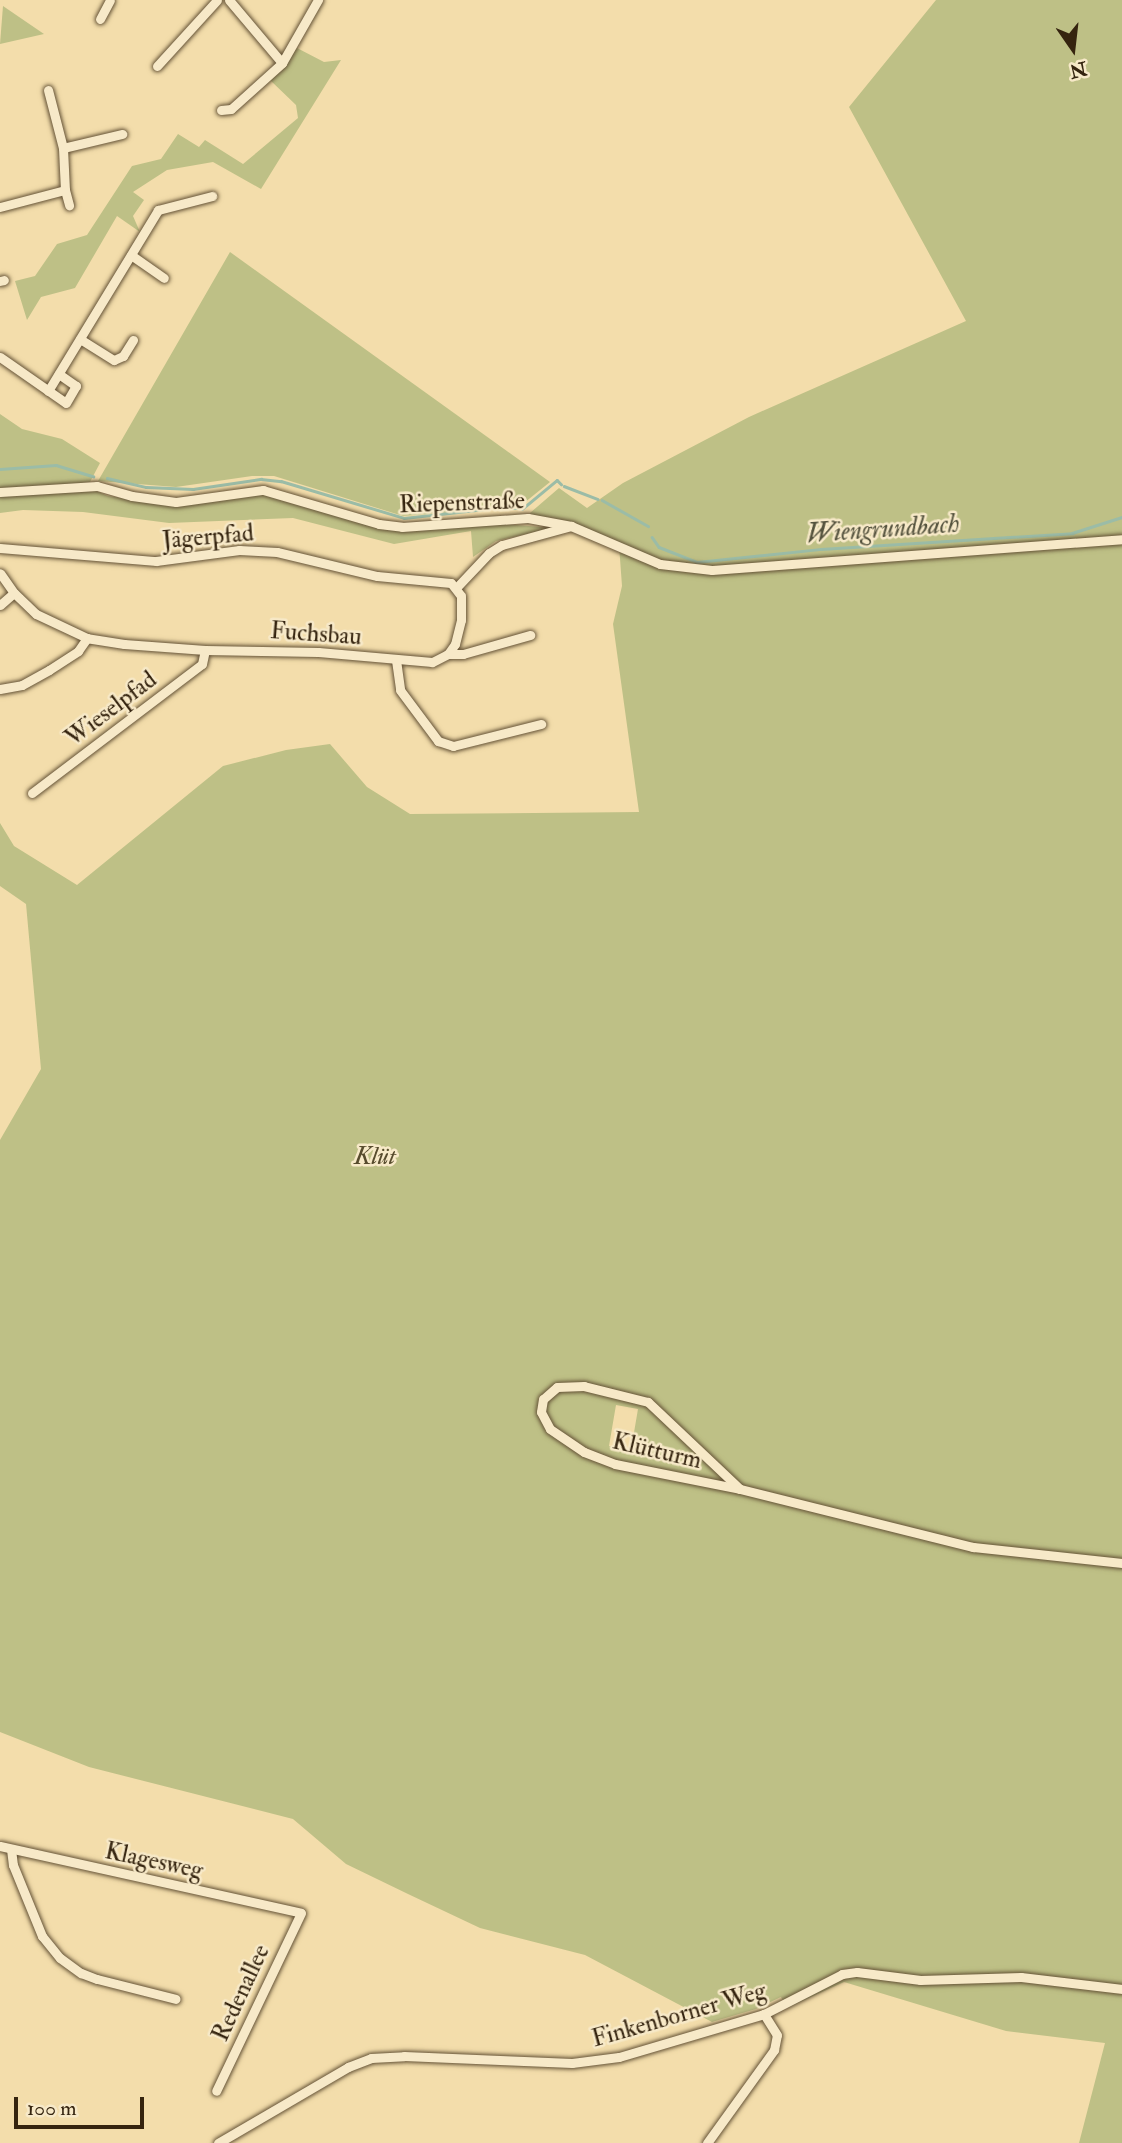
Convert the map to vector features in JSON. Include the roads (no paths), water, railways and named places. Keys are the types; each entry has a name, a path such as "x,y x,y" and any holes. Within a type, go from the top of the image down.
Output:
{"street":[{"path":"100,19 110,0"},
{"path":"157,66 216,0"},
{"path":"229,0 282,62"},
{"path":"221,110 231,109 282,62 318,0"},
{"path":"48,90 63,148 65,191 69,205"},
{"path":"63,148 122,134"},
{"path":"0,207 65,191"},
{"path":"48,391 158,210 212,196"},
{"path":"131,255 164,278"},
{"path":"80,339 114,360 123,356 133,340"},
{"path":"0,357 66,402 76,386 59,374"},
{"name":"Riepenstraße","path":"0,492 97,486 132,496 176,502 263,490 379,524 402,527 528,518 571,526 660,564 712,570 1122,539"},
{"path":"448,654 455,644 461,620 463,603 456,588 489,553 502,545 571,526"},
{"name":"Jägerpfad","path":"0,548 156,561 221,551 258,550 377,576 443,581 456,588"},
{"name":"Fuchsbau","path":"0,573 14,593 36,614 87,638 205,650 318,652 432,662 448,654 463,654 530,635"},
{"path":"0,605 14,593"},
{"path":"0,689 22,685 49,670 78,651 87,638"},
{"name":"Wieselpfad","path":"32,793 202,664 205,650"},
{"path":"396,660 400,690 438,741 453,746 541,724"},
{"name":"Klütturm","path":"740,1489 648,1402 584,1386 557,1387 543,1399 543,1421 550,1429 584,1452 615,1464 740,1489 973,1547 1122,1563"},
{"name":"Klagesweg","path":"0,1846 300,1913"},
{"path":"11,1849 13,1865 42,1936 60,1958 80,1973 176,1999"},
{"name":"Redenallee","path":"216,2091 300,1913"},
{"name":"Finkenborner Weg","path":"218,2143 348,2067 371,2058 404,2056 595,2062 764,2014 842,1974 857,1972 920,1980 1021,1977 1122,1989"},
{"path":"707,2143 774,2050 777,2035 764,2014"}],"waterway":[{"name":"Wiengrundbach","path":"0,469 56,465 93,476"},
{"name":"Wiengrundbach","path":"107,478 146,487 193,489 261,479 281,481 404,518 485,509 522,509 557,480 561,484"},
{"name":"Wiengrundbach","path":"564,486 598,499"},
{"name":"Wiengrundbach","path":"602,500 648,526"},
{"name":"Wiengrundbach","path":"652,537 659,547 697,562 821,549 1072,533 1122,517"}],"park label":[{"name":"Klüt","path":"375,1157"}]}
